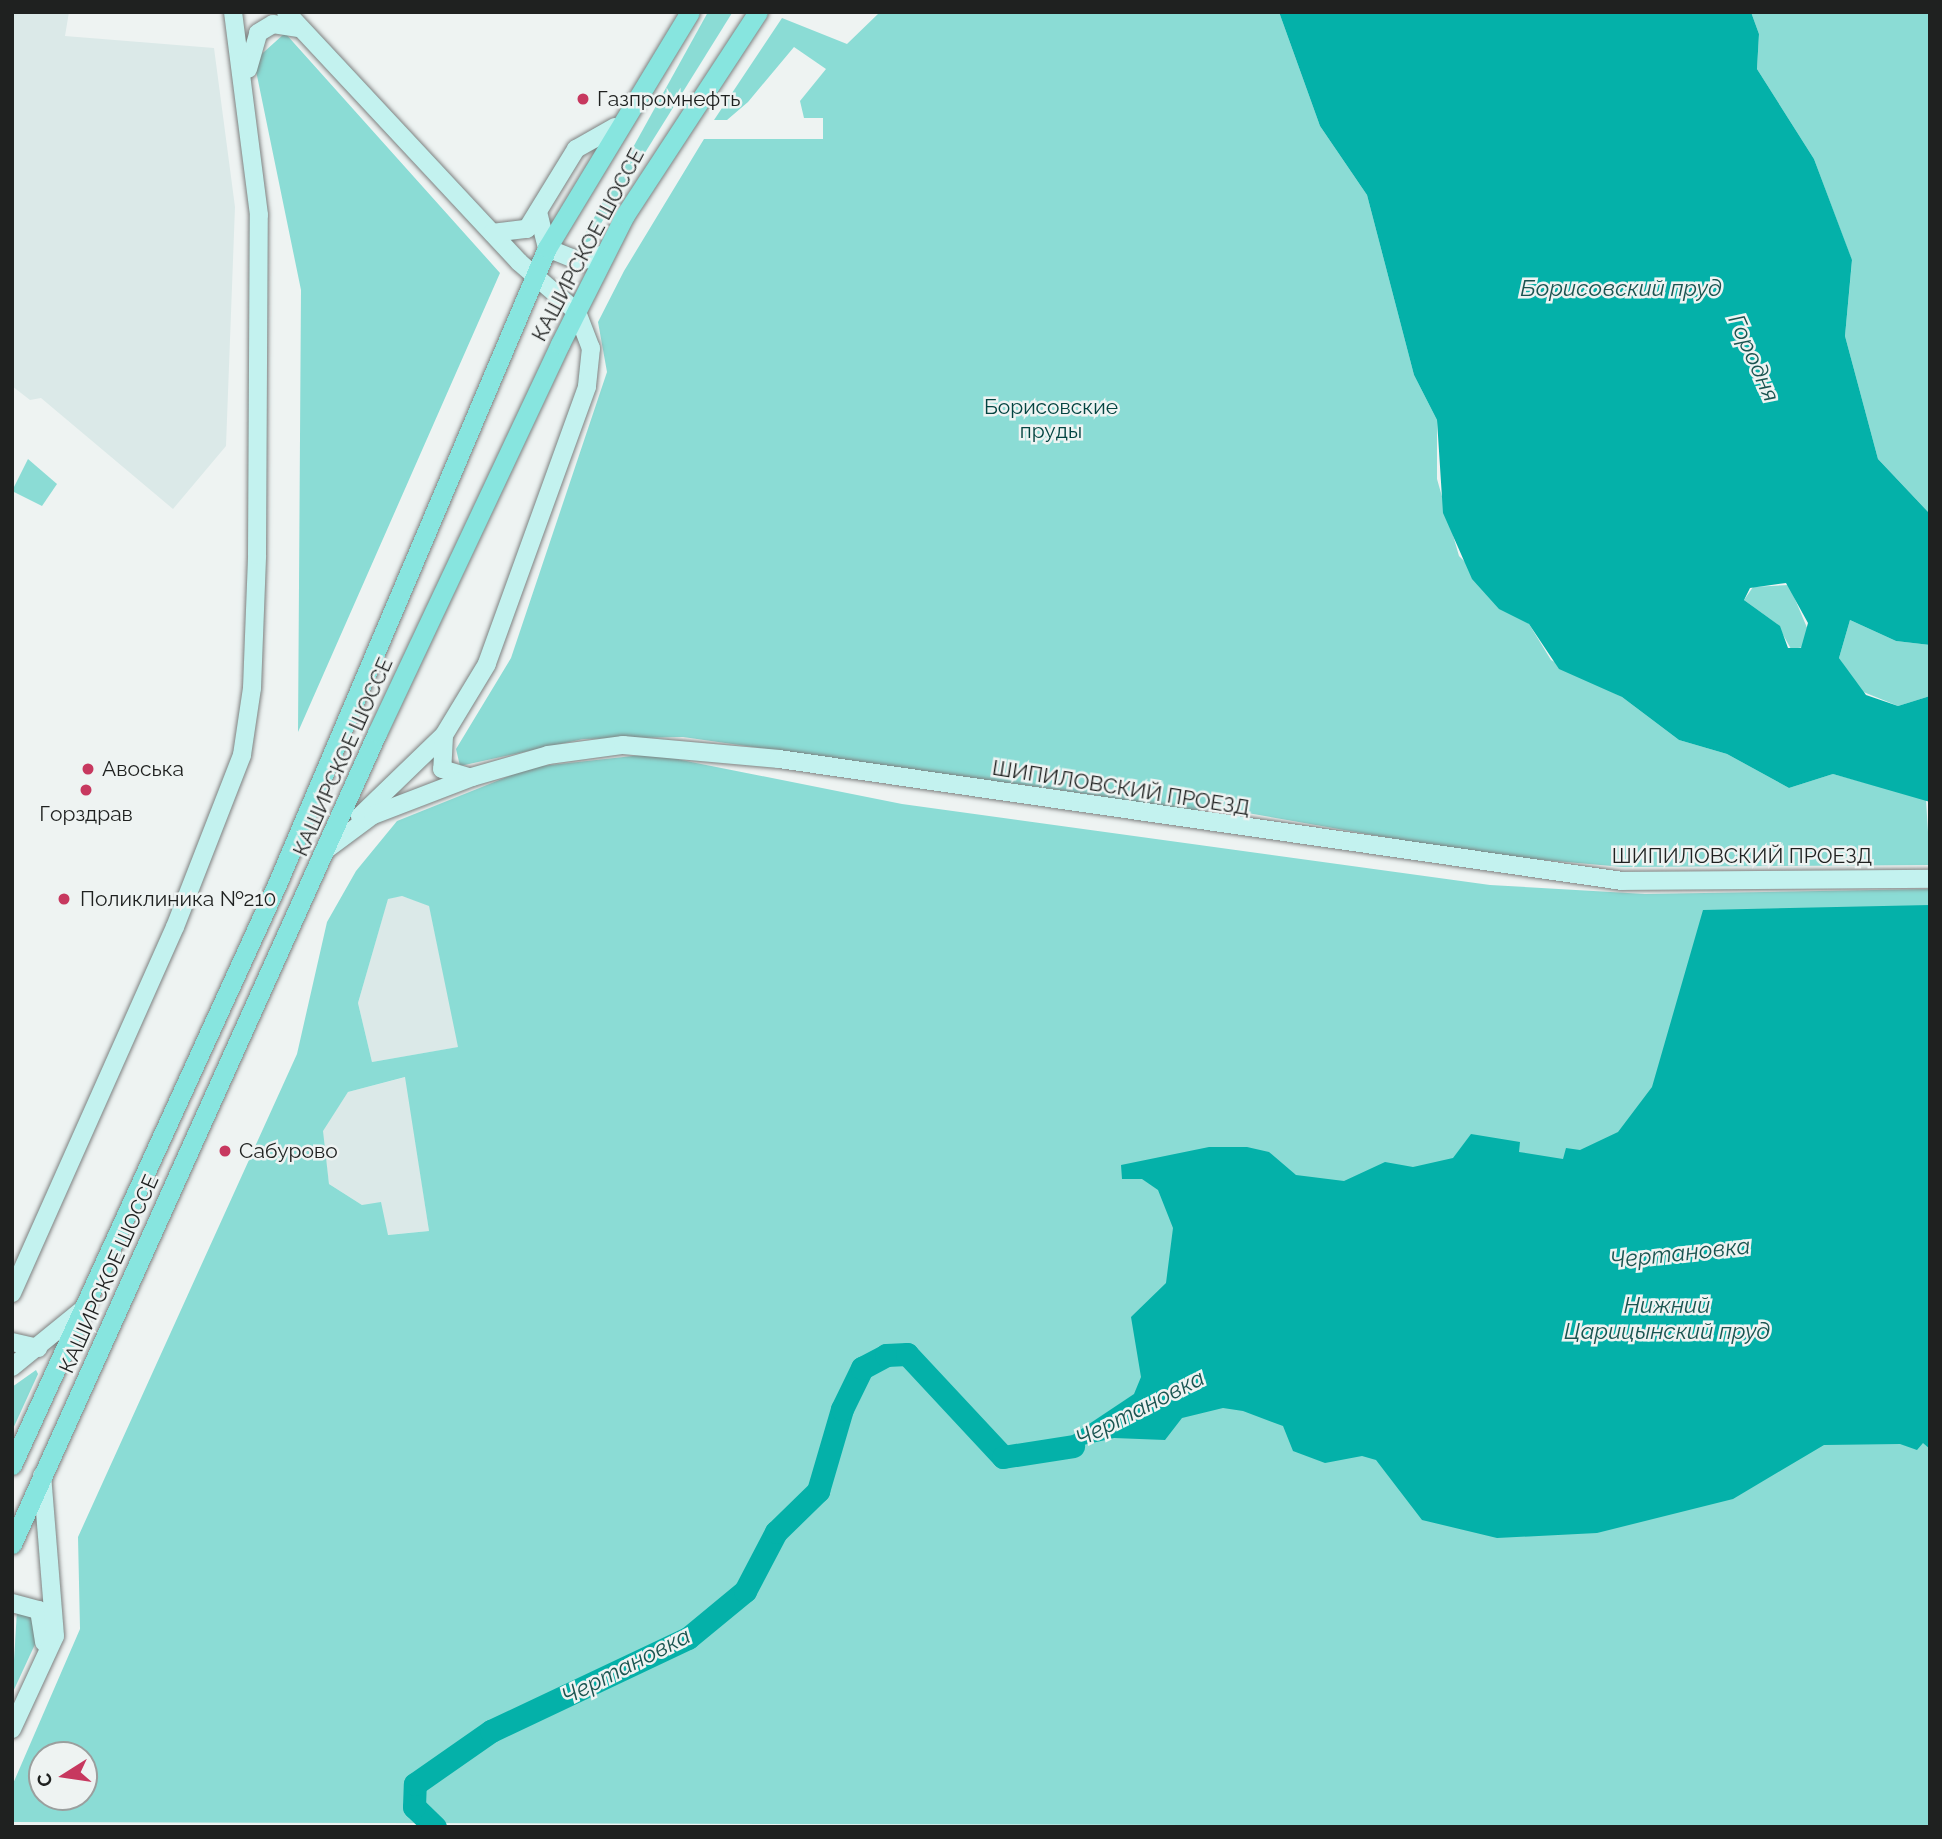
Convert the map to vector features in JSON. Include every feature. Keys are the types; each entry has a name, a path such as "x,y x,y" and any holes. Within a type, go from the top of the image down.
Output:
{"main road":[{"path":"12,1293 175,927 242,755 257,555 258,215 246,90 233,12"},
{"path":"286,12 492,233 535,276 577,312 591,348 587,387 506,622 444,735 345,831"},
{"name":"КАШИРСКОЕ ШОССЕ","path":"12,1465 276,884 547,248 615,127 690,12"},
{"name":"КАШИРСКОЕ ШОССЕ","path":"12,1544 327,849 605,254 685,117 758,12"},
{"path":"246,90 258,33 286,22 304,31"},
{"path":"492,233 518,234 538,212 576,149 615,127"},
{"path":"538,212 547,248 580,261 605,254"},
{"path":"444,735 442,769 472,777"},
{"name":"ШИПИЛОВСКИЙ ПРОЕЗД","path":"327,849 345,831 472,777 590,747 676,747 1622,881 1930,879"},
{"path":"12,1367 82,1310"},
{"path":"12,1342 38,1348"},
{"path":"12,1729 43,1657 56,1618 42,1476"},
{"path":"12,1603 39,1610 45,1625 43,1657"}],"shaded area":[{"path":"12,12 69,12 65,36 214,48 235,207 226,446 173,509 41,398 30,400 12,386"},
{"path":"402,896 429,905 459,1047 372,1062 358,1003 388,898"},
{"path":"406,1077 429,1231 387,1235 362,1205 329,1184 322,1131 348,1092"}],"green space":[{"path":"708,12 732,13 590,241 579,245"},
{"name":"Борисовские пруды","path":"880,12 1279,12 1320,126 1367,195 1414,375 1437,420 1437,479 1459,556 1529,624 1551,660 1622,697 1679,740 1727,754 1789,788 1833,774 1926,799 1930,865 1623,867 1487,855 1219,808 1177,813 1100,796 683,737 583,739 460,766 456,749 511,658 607,372 598,322 624,271 704,139 823,139 823,118 804,118 800,101 826,69 794,47 748,102 727,120 714,120 782,18 847,44"},
{"path":"1751,12 1930,12 1930,514 1878,459 1845,336 1852,261 1814,159 1757,69 1759,34"},
{"path":"285,33 500,273 298,732 301,290 254,61"},
{"path":"28,459 57,484 42,506 12,491"},
{"path":"1789,585 1808,630 1805,647 1791,649 1777,624 1744,600 1753,587"},
{"path":"1850,620 1896,641 1930,645 1930,696 1898,706 1861,691 1839,658"},
{"path":"651,754 902,804 1490,885 1645,894 1930,889 1930,1827 12,1822 12,1786 28,1749 28,1811 98,1811 98,1741 31,1741 80,1629 78,1537 297,1054 327,922 356,871 397,821 532,767","holes":["402,896 429,906 458,1047 372,1062 358,1003 388,899","405,1077 429,1231 388,1235 381,1202 362,1205 329,1184 323,1131 348,1092"]},
{"path":"36,1370 38,1374 12,1431 12,1387"},
{"path":"17,1610 33,1617 37,1640 12,1694"}],"water":[{"name":"Борисовский пруд","path":"1279,12 1751,12 1759,34 1757,69 1814,159 1852,260 1845,336 1878,459 1930,514 1930,645 1896,641 1850,620 1839,658 1866,695 1898,706 1930,696 1930,802 1833,774 1789,788 1727,754 1679,740 1622,697 1559,669 1529,624 1499,609 1472,579 1443,513 1437,420 1414,375 1367,195 1320,126","holes":["1786,583 1808,623 1801,648 1788,648 1780,626 1744,600 1750,588"]},
{"name":"Нижний Царицынский пруд","path":"1930,905 1930,1449 1923,1443 1917,1450 1900,1444 1824,1445 1733,1499 1597,1533 1497,1538 1422,1520 1376,1460 1362,1456 1325,1463 1293,1451 1283,1426 1243,1411 1223,1408 1182,1418 1165,1440 1114,1438 1044,1454 1134,1394 1141,1377 1131,1317 1166,1283 1173,1228 1158,1190 1142,1179 1122,1179 1121,1165 1209,1147 1247,1147 1269,1152 1296,1175 1344,1181 1385,1162 1413,1167 1453,1158 1471,1134 1520,1142 1519,1152 1563,1159 1566,1148 1580,1150 1618,1132 1652,1087 1703,910"}],"waterway":[{"name":"Чертановка","path":"435,1827 414,1807 415,1784 491,1731 688,1638 745,1591 776,1532 818,1491 842,1409 862,1368 886,1355 907,1354 1003,1457 1073,1446"}],"place":[{"name":"Газпромнефть","path":"583,99"},
{"name":"Авоська","path":"88,769"},
{"name":"Горздрав","path":"86,790"},
{"name":"Поликлиника №210","path":"64,899"},
{"name":"Сабурово","path":"225,1151"}],"water label":[{"name":"Городня","path":"1754,358"}]}
